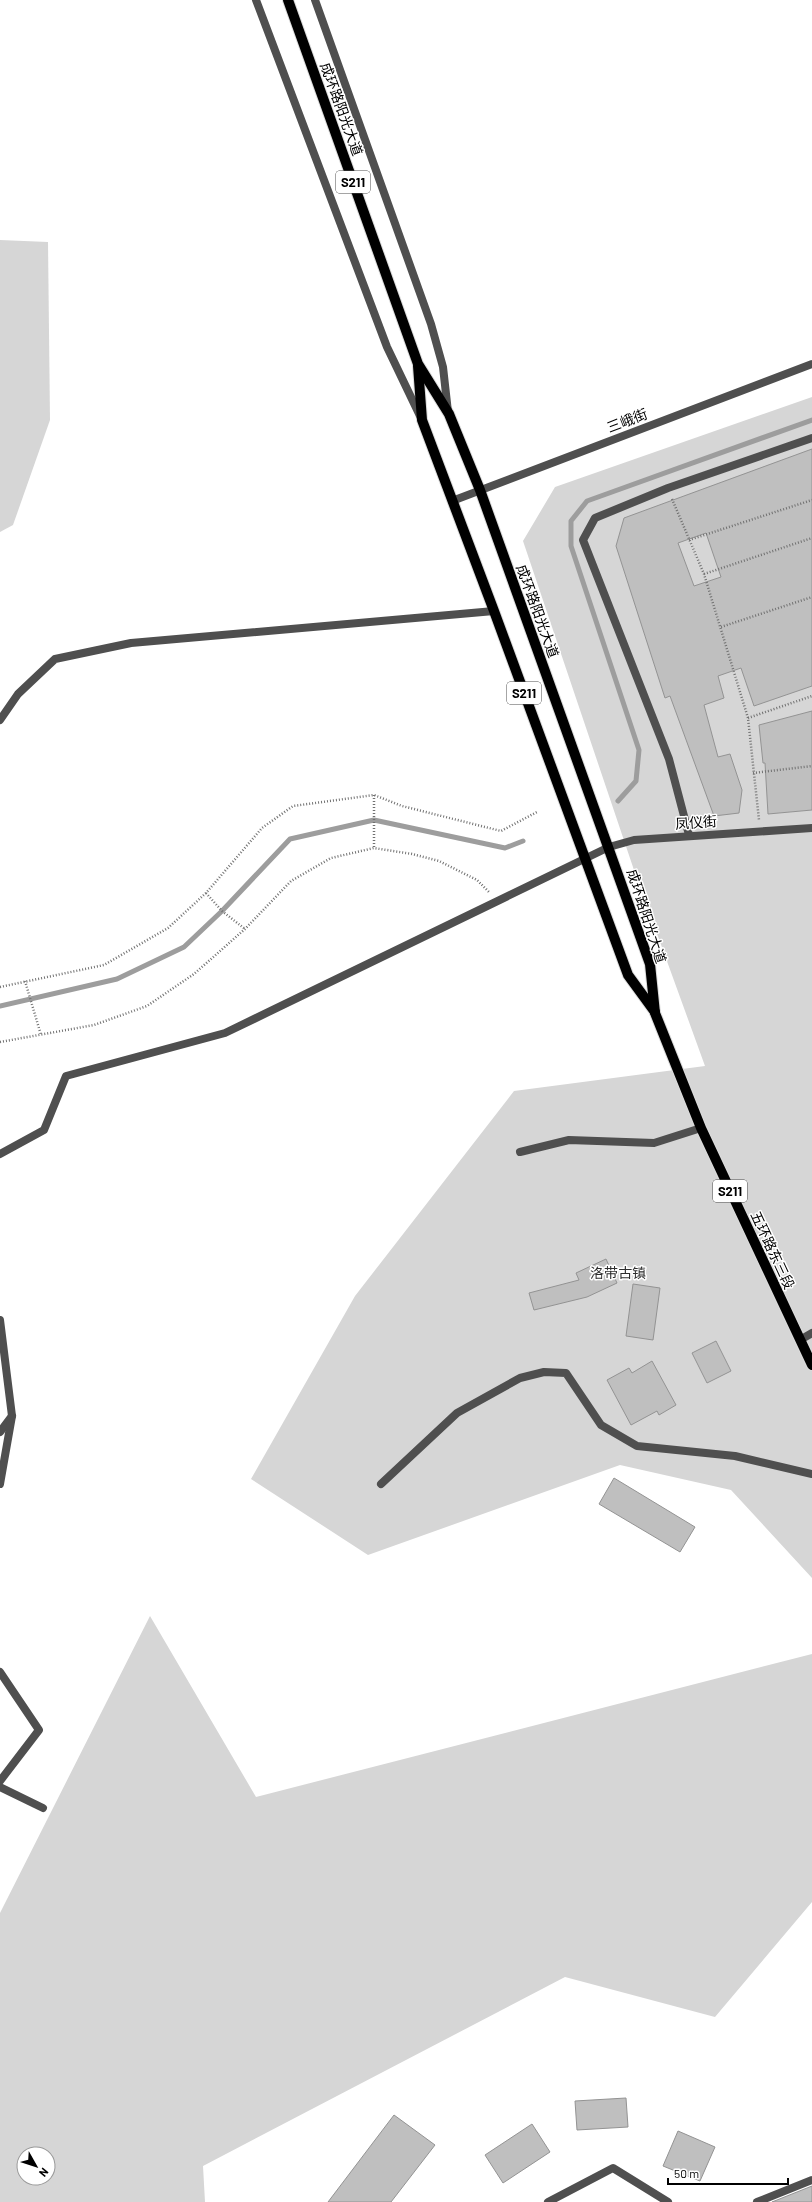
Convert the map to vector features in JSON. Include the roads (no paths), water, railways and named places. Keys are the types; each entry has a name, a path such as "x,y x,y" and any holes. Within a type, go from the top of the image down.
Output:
{"main road":[{"name":"成环路阳光大道","path":"288,0 418,364 449,414 480,490 650,964 656,1013"},
{"name":"成环路阳光大道","path":"418,364 422,420 628,975 656,1013"},
{"name":"五环路东三段","path":"656,1013 701,1128 812,1366"}],"street":[{"path":"256,0 387,347 422,420"},
{"path":"315,0 431,324 443,368 449,414"},
{"name":"三峨街","path":"452,501 812,364"},
{"path":"689,835 669,759 583,540 595,518 668,488 812,438"},
{"path":"0,720 18,694 55,659 131,643 494,611"},
{"name":"凤仪街","path":"0,1154 44,1130 66,1076 225,1033 609,847 634,840 689,835 812,828"},
{"path":"520,1152 569,1140 654,1143 701,1128"},
{"path":"0,1320 12,1416 0,1484"},
{"path":"800,1340 812,1333"},
{"path":"380,1484 457,1413 520,1378 544,1372 566,1373 601,1425 637,1446 735,1456 812,1474"},
{"path":"0,1432 12,1416"},
{"path":"0,1672 39,1730 0,1781"},
{"path":"0,1787 43,1808"},
{"path":"548,2202 613,2168 668,2202"},
{"path":"757,2202 812,2180"}],"waterway":[{"path":"618,801 636,781 639,750 571,546 571,521 587,501 812,420"},
{"path":"0,1006 117,979 184,947 222,911 290,839 374,820 505,848 523,841"}],"park label":[{"name":"洛带古镇","path":"618,1272"}]}
